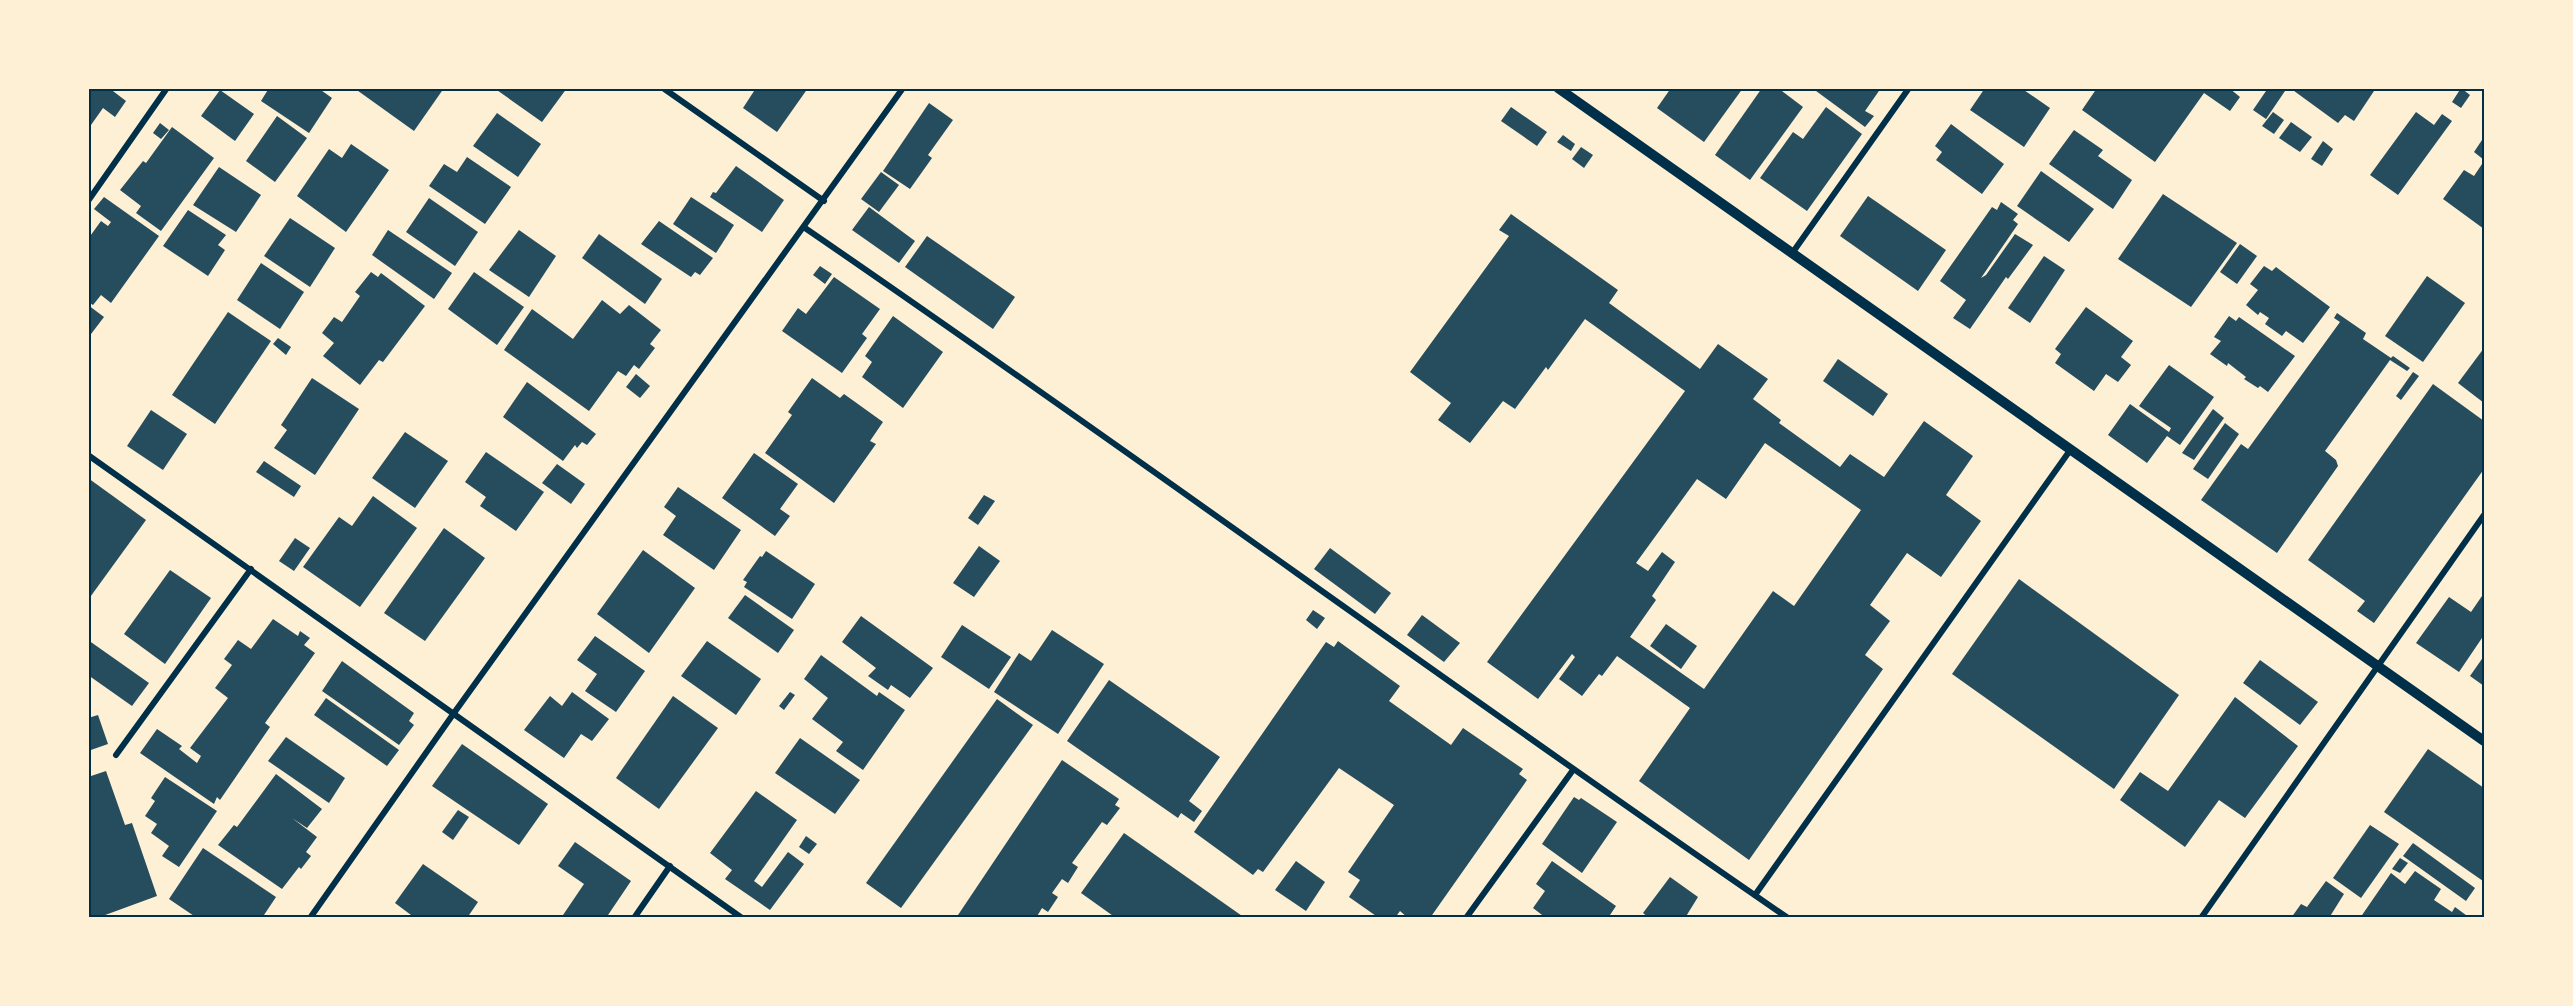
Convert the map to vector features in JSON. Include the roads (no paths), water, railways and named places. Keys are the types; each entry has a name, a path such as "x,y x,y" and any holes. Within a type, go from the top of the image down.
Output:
{"street":[{"path":"88,201 167,88"},
{"path":"663,88 824,201"},
{"path":"310,918 453,713 805,228 903,88"},
{"path":"1558,88 2484,741"},
{"path":"1793,252 1909,88"},
{"path":"805,228 983,350 1573,770 1788,918"},
{"path":"1755,895 2072,449"},
{"path":"88,455 742,918"},
{"path":"2201,918 2484,515"},
{"path":"116,755 251,569"},
{"path":"1466,918 1573,770"},
{"path":"634,918 670,866"}]}
